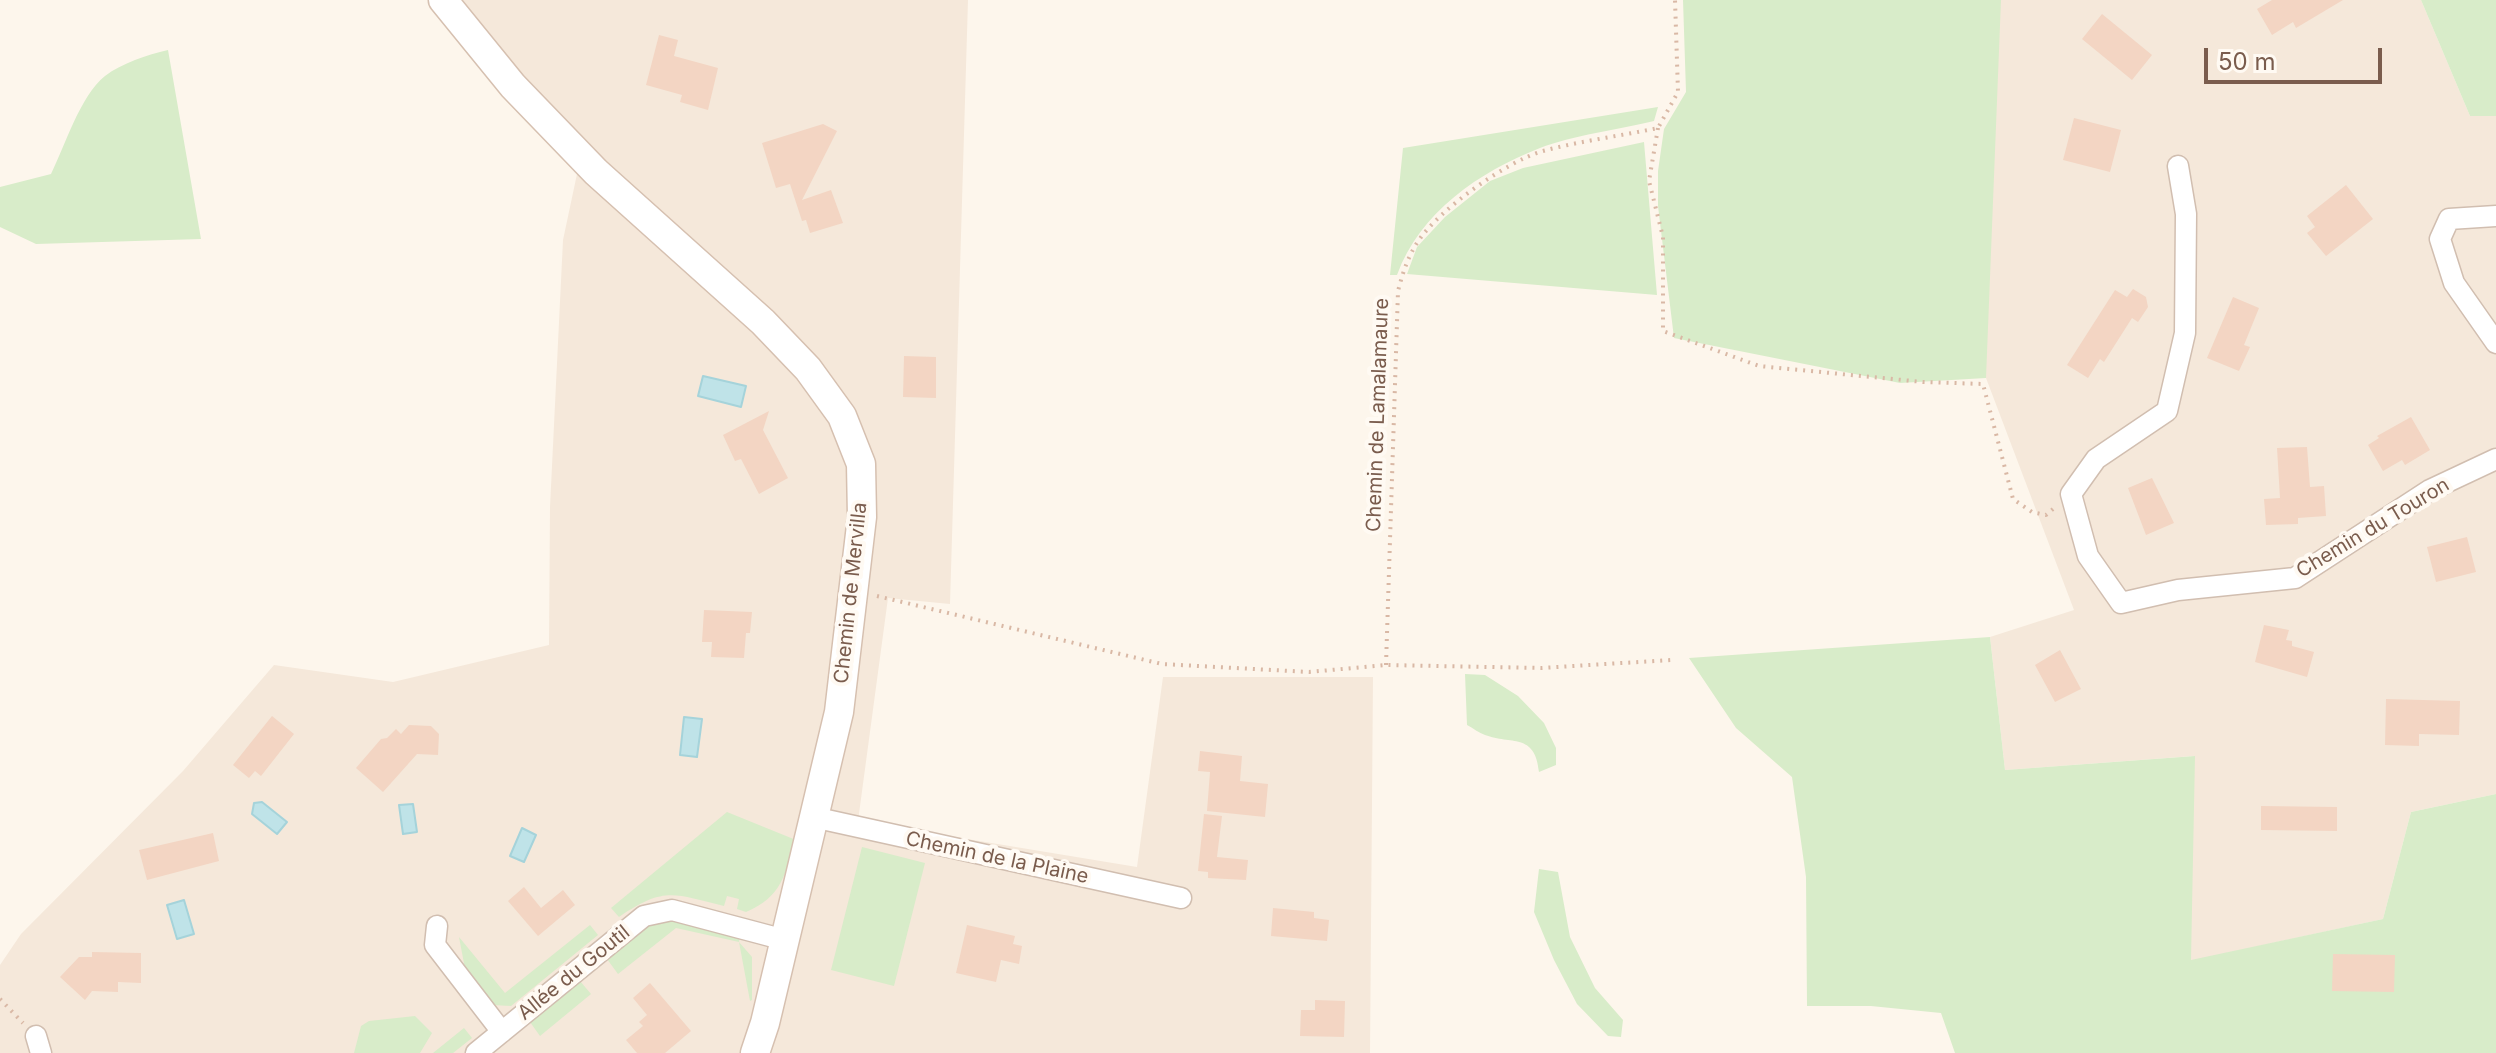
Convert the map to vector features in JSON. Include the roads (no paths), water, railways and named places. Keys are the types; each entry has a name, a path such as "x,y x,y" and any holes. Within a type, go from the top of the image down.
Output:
{"street":[{"name":"Chemin de Mervilla","path":"443,0 534,108 596,172 763,322 808,369 842,416 861,464 862,517 839,712 755,1053"},
{"name":"Chemin du Touron","path":"2178,166 2186,214 2185,333 2167,411 2096,459 2071,494 2088,556 2121,603 2178,590 2295,578 2430,490 2496,459"},
{"path":"2496,216 2449,219 2440,239 2454,283 2496,343"},
{"name":"Chemin de la Plaine","path":"813,817 1181,898"},
{"name":"Allée du Goutil","path":"476,1053 644,916 672,910 785,940"},
{"name":"Allée du Goutil","path":"437,926 435,945 502,1032"}],"water":[{"path":"703,376 746,386 741,407 698,396"},
{"path":"684,717 702,719 697,757 680,755"},
{"path":"262,802 287,822 277,834 252,814 254,803"},
{"path":"413,804 417,832 403,834 399,805"},
{"path":"522,828 536,835 524,862 510,856"},
{"path":"184,900 194,934 177,939 167,905"}]}
